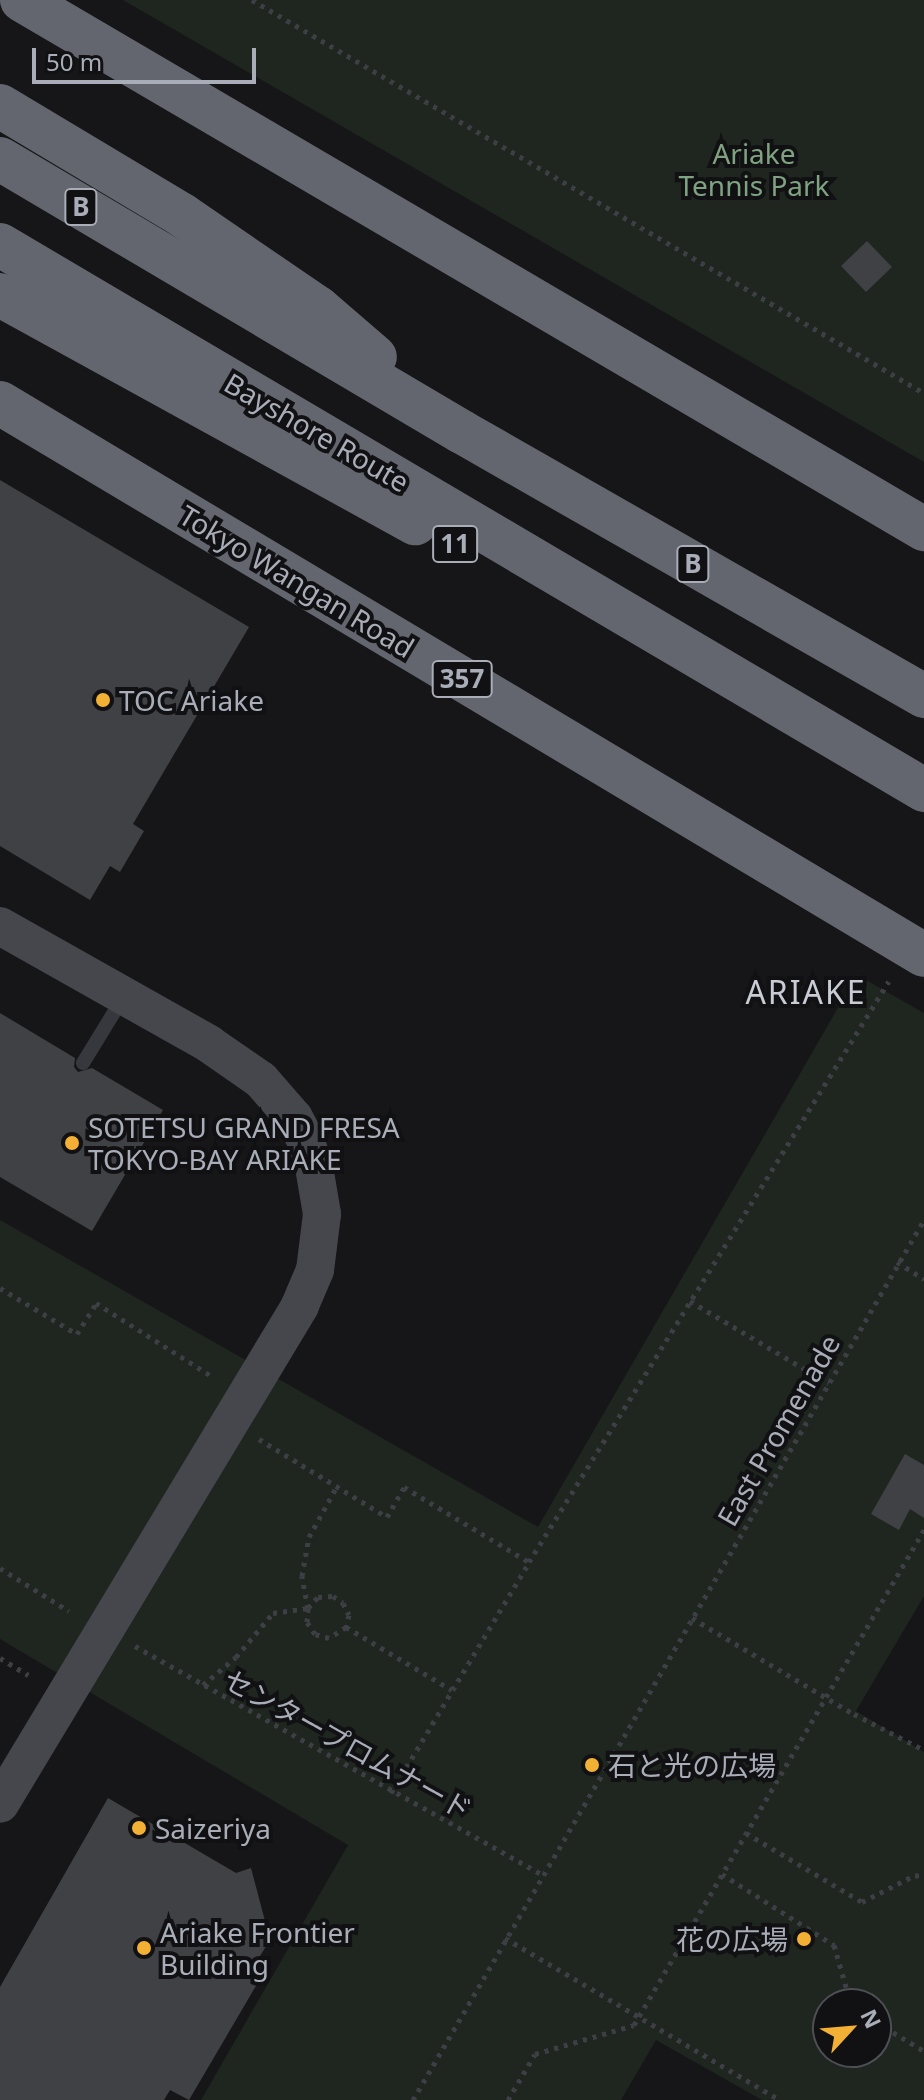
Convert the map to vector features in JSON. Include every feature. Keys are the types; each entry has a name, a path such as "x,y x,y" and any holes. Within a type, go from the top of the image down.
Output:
{"highway":[{"path":"22,0 924,529"},
{"path":"0,106 182,215 318,308 462,432"},
{"name":"B","path":"0,159 462,432 924,696"},
{"path":"0,245 115,337"},
{"name":"11","path":"0,295 115,337 709,681 810,722 924,790"},
{"name":"Tokyo Wangan Road","path":"0,403 924,955"}],"street":[{"path":"0,1804 300,1306 315,1270 320,1236 320,1194 314,1167 294,1118 279,1099 244,1067 1,927"}],"lane":[{"path":"83,1063 124,996"}],"path":[{"path":"252,0 924,393"},
{"path":"391,1793 529,1562 889,981"},
{"name":"East Promenade","path":"505,1938 924,1220"},
{"path":"897,1262 924,1279"},
{"path":"0,1288 77,1334 96,1303 213,1377"},
{"path":"690,1301 828,1383"},
{"path":"258,1439 387,1517 404,1487 529,1562"},
{"path":"203,1685 236,1657 273,1613 308,1608 318,1597 333,1596 343,1603 349,1615 346,1627 329,1638 315,1634 307,1622 308,1608 302,1576 309,1537 337,1486"},
{"path":"508,2100 535,2054 634,2025 924,1530"},
{"path":"0,1568 69,1611"},
{"path":"692,1618 924,1750"},
{"path":"346,1627 452,1690"},
{"name":"センタープロムナード","path":"135,1646 391,1793 543,1875"},
{"path":"0,1658 28,1675"},
{"path":"746,1833 862,1902 915,1875 924,1877"},
{"path":"722,1874 834,1945 846,1988"},
{"path":"413,2100 505,1938 637,2019 780,2100"},
{"path":"892,2032 924,2051"}],"green space":[{"name":"Ariake Tennis Park","path":"123,0 924,0 924,462"},
{"path":"857,975 924,1013 924,1596 856,1711 924,1752 924,2100 762,2100 656,2040 621,2100 201,2100 348,1845 0,1639 0,1220 538,1527"}],"building":[{"path":"867,241 892,267 866,292 841,266"},
{"name":"TOC Ariake","path":"0,480 249,627 133,824 144,831 120,872 110,866 90,900 0,846"},
{"name":"SOTETSU GRAND FRESA TOKYO-BAY ARIAKE","path":"0,1013 75,1058 74,1067 78,1072 92,1068 163,1110 92,1231 0,1177"},
{"path":"905,1454 924,1465 924,1518 910,1509 899,1530 871,1514"},
{"name":"Ariake Frontier Building","path":"108,1798 236,1873 251,1868 270,1940 260,1956 270,1962 189,2100 170,2090 164,2100 0,2100 0,1987"}],"place":[{"name":"TOC Ariake","path":"103,700"},
{"name":"SOTETSU GRAND FRESA TOKYO-BAY ARIAKE","path":"72,1143"},
{"name":"石と光の広場","path":"592,1765"},
{"name":"Saizeriya","path":"139,1828"},
{"name":"花の広場","path":"804,1939"},
{"name":"Ariake Frontier Building","path":"144,1948"}],"district":[{"name":"ARIAKE","path":"806,992"}]}
